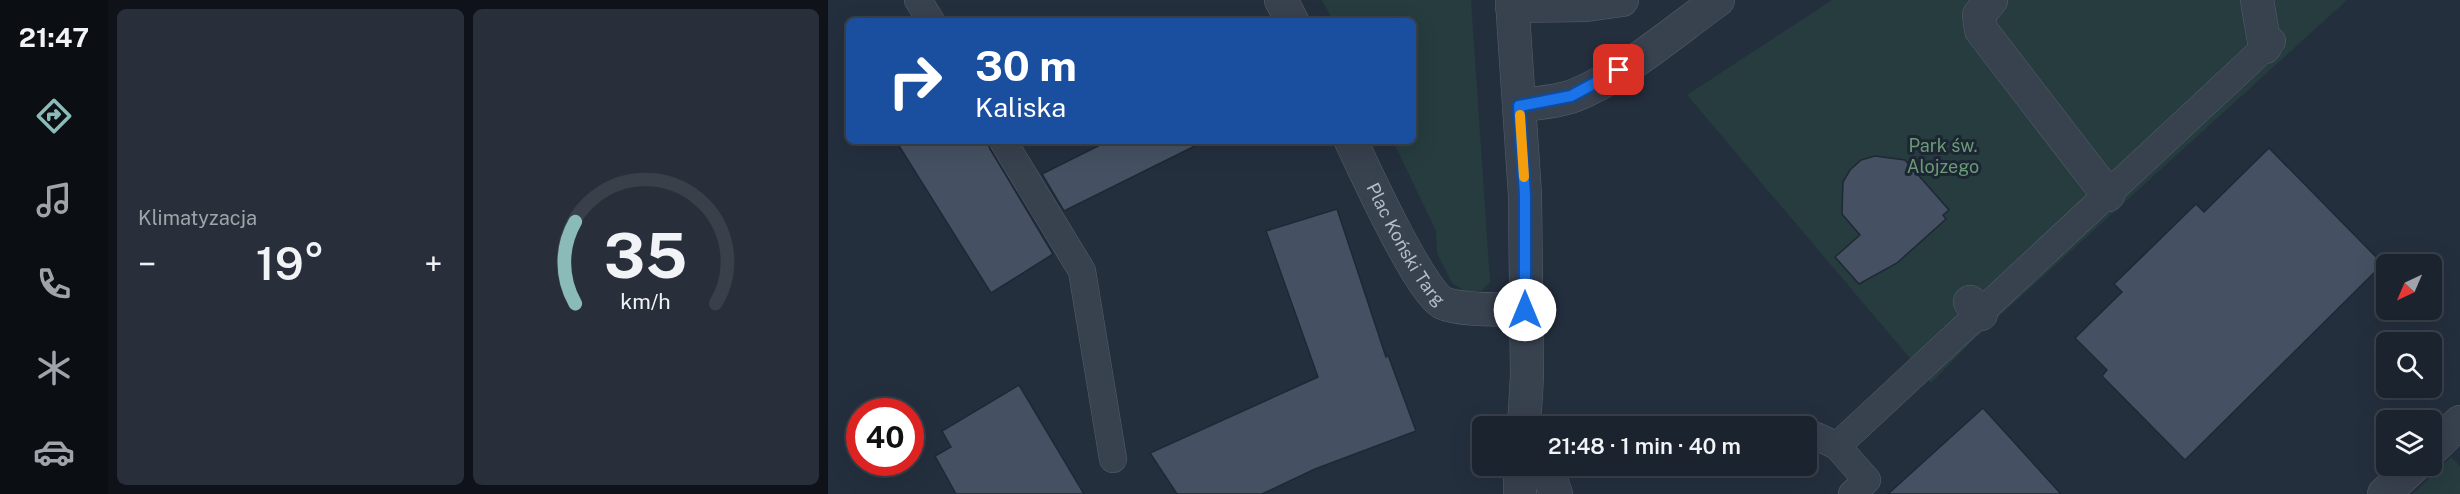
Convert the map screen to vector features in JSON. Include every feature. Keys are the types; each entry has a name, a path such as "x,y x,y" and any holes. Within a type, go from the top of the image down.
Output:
{"street":[{"path":"1281,0 1290,18"},
{"path":"1528,416 1525,195 1512,3 1586,5 1622,0"},
{"path":"1519,106 1571,96 1599,83 1638,58 1718,0"},
{"path":"1991,0 1980,15 1981,30 2108,195"},
{"name":"Plac Koński Targ","path":"1352,144 1396,232 1434,296 1443,303 1466,308 1525,310"},
{"path":"2442,439 2460,422"},
{"path":"1520,476 1520,494"},
{"path":"1550,476 1556,494"},
{"path":"2384,494 2403,476"}],"lane":[{"path":"918,0 929,18"},
{"path":"1852,494 1867,480 1827,441 1976,308 2108,195 2266,22"},
{"path":"1005,144 1082,271 1113,459"}],"green space":[{"path":"1322,0 1471,0 1490,282 1481,291 1465,291 1452,283 1437,253 1436,231 1394,144 1416,144 1416,18 1331,18"},
{"name":"Park św. Alojzego","path":"1832,0 2347,0 1972,341 1931,383 1687,95"},
{"path":"2451,457 2460,466 2460,494 2413,494 2431,476 2442,476 2442,466"}],"building":[{"path":"898,144 988,144 1053,254 991,293"},
{"path":"1102,144 1199,144 1064,211 1042,174"},
{"path":"2269,148 2376,257 2376,271 2185,460 2102,376 2107,370 2075,338 2122,292 2114,284 2196,204 2204,212"},
{"path":"1875,156 1905,160 1949,210 1943,215 1946,219 1897,263 1859,284 1835,257 1860,235 1842,214 1843,182 1850,170 1861,160"},
{"path":"1337,209 1386,357 1388,355 1416,431 1315,469 1262,494 1177,494 1150,453 1318,377 1266,231"},
{"path":"1019,385 1084,494 956,494 935,456 951,447 942,431"},
{"path":"1983,408 2061,494 1888,494"}],"slow traffic":[{"path":"1520,115 1524,177"}],"route":[{"path":"1525,310 1525,195 1519,106 1571,96 1599,83 1619,70"}]}
